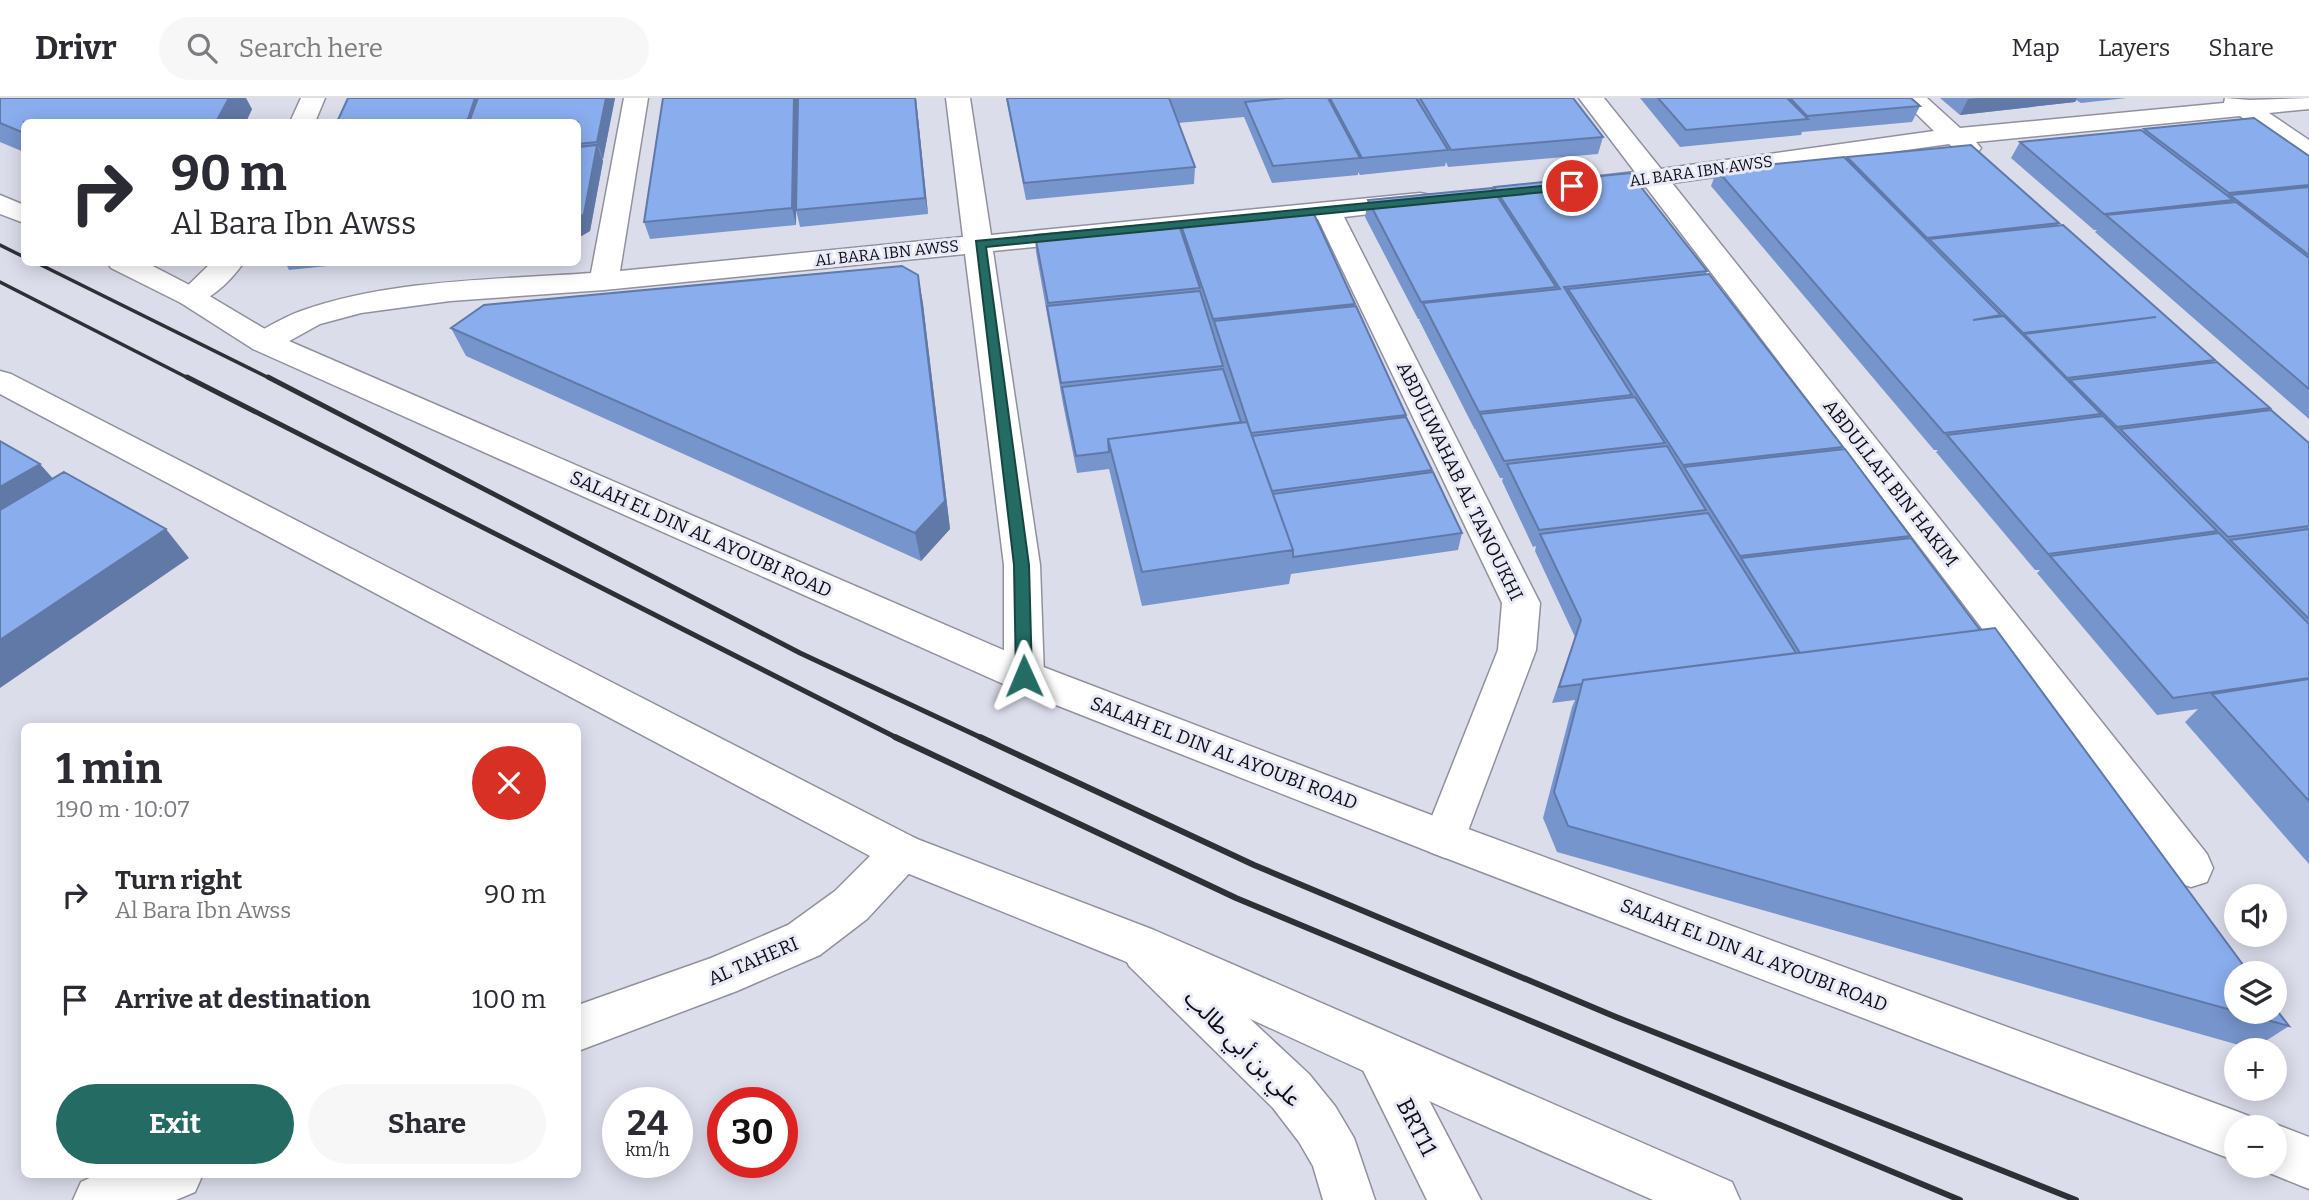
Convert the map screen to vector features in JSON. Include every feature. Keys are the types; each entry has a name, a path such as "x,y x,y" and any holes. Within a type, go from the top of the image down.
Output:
{"street":[{"path":"304,119 313,98"},
{"path":"604,281 636,98"},
{"path":"958,98 1022,565 1024,676"},
{"name":"ABDULLAH BIN HAKIM","path":"1591,98 2191,867"},
{"path":"1912,98 1984,163"},
{"name":"AL BARA IBN AWSS","path":"1559,188 1654,178 1954,136 2238,103 2309,102"},
{"path":"2238,103 2309,152"},
{"name":"AL BARA IBN AWSS","path":"264,342 309,318 358,304 450,292 604,281 1450,198"},
{"path":"0,203 21,214"},
{"name":"ABDULWAHAB AL TANOUKHI","path":"1327,210 1521,603 1517,650 1445,839"},
{"name":"SALAH EL DIN AL AYOUBI ROAD","path":"129,266 191,297 264,342 1024,676 1445,839 2224,1131"},
{"path":"191,297 226,266"},
{"path":"0,381 902,852 1138,945 1379,1054 1714,1200"},
{"name":"AL TAHERI","path":"581,1027 720,976 804,940 851,905 902,852"},
{"name":"علي بن أبي طالب","path":"1138,945 1291,1091 1317,1124 1336,1156 1349,1200"},
{"name":"BRT11","path":"1379,1054 1455,1200"},
{"path":"2287,1155 2309,1163"},
{"path":"99,1200 161,1186"}],"building":[{"path":"0,98 229,98 218,119 21,119 21,132 0,123"},
{"path":"348,98 475,98 468,119 338,119"},
{"path":"478,98 606,98 597,142 581,144 581,119 470,119"},
{"path":"663,98 794,98 792,208 644,222"},
{"path":"798,98 915,98 925,198 796,210"},
{"path":"1007,98 1169,98 1195,167 1024,183"},
{"path":"1328,98 1360,158 1273,166 1245,102"},
{"path":"1330,98 1416,98 1448,150 1362,158"},
{"path":"1420,98 1573,98 1603,137 1451,150"},
{"path":"1658,98 1787,98 1808,119 1686,130"},
{"path":"1790,98 1911,98 1920,106 1807,116"},
{"path":"2254,118 2309,156 2309,185 2229,193 2144,129"},
{"path":"2141,130 2233,200 2104,214 2020,142"},
{"path":"597,145 584,214 581,216 581,147"},
{"path":"1971,145 2059,223 1927,238 1847,157"},
{"path":"1844,157 2001,315 1973,320 2004,316 2101,414 1944,433 1717,170"},
{"path":"1630,173 1707,271 1564,287 1632,395 1479,412 1423,303 1560,289 1494,187"},
{"path":"2309,187 2309,255 2230,195"},
{"path":"1492,188 1556,287 1421,302 1368,200"},
{"path":"2236,202 2309,258 2309,389 2106,215"},
{"path":"1313,212 1355,304 1213,319 1181,225"},
{"path":"1178,222 1200,288 1048,303 1035,235"},
{"path":"2063,225 2215,360 2067,378 2024,334 2156,317 2023,333 1929,239"},
{"path":"902,266 918,275 945,501 915,533 451,328 484,305"},
{"path":"1709,274 1843,447 1683,465 1568,289"},
{"path":"1200,291 1223,366 1061,383 1047,306"},
{"path":"1356,306 1406,415 1251,433 1214,321"},
{"path":"2217,362 2270,408 2117,427 2070,380"},
{"path":"1223,369 1241,422 1108,439 1109,452 1076,456 1062,387"},
{"path":"1635,397 1665,443 1504,461 1480,414"},
{"path":"2271,410 2309,443 2309,526 2228,537 2120,429"},
{"path":"2103,416 2217,531 2048,554 1947,435"},
{"path":"1406,417 1432,470 1272,491 1252,436"},
{"path":"1247,422 1293,550 1142,572 1108,439"},
{"path":"0,441 40,464 0,487"},
{"path":"1667,446 1706,510 1539,530 1507,464"},
{"path":"1845,449 1910,536 1740,556 1684,467"},
{"path":"64,472 166,529 0,640 0,510"},
{"path":"1433,472 1462,533 1293,557 1293,550 1273,494"},
{"path":"1708,513 1796,653 1583,680 1582,684 1559,687 1581,620 1540,534"},
{"path":"2309,529 2309,619 2230,540"},
{"path":"2219,533 2309,624 2309,678 2173,698 2050,556"},
{"path":"1911,538 1980,630 1800,653 1741,558"},
{"path":"1995,628 2224,939 2224,947 2230,947 2240,961 2224,961 2224,1008 1568,826 1554,792 1583,680"},
{"path":"2309,679 2309,801 2212,694"}],"railway":[{"path":"0,245 21,256"},
{"path":"43,266 271,379"},
{"path":"0,282 190,379"},
{"path":"187,377 896,737"},
{"path":"268,377 800,653 984,739"},
{"path":"896,737 1236,898 1960,1200"},
{"path":"980,737 1254,865 1616,1017 2076,1200"}],"route":[{"path":"1024,676 1022,565 980,244 1572,186"}]}
